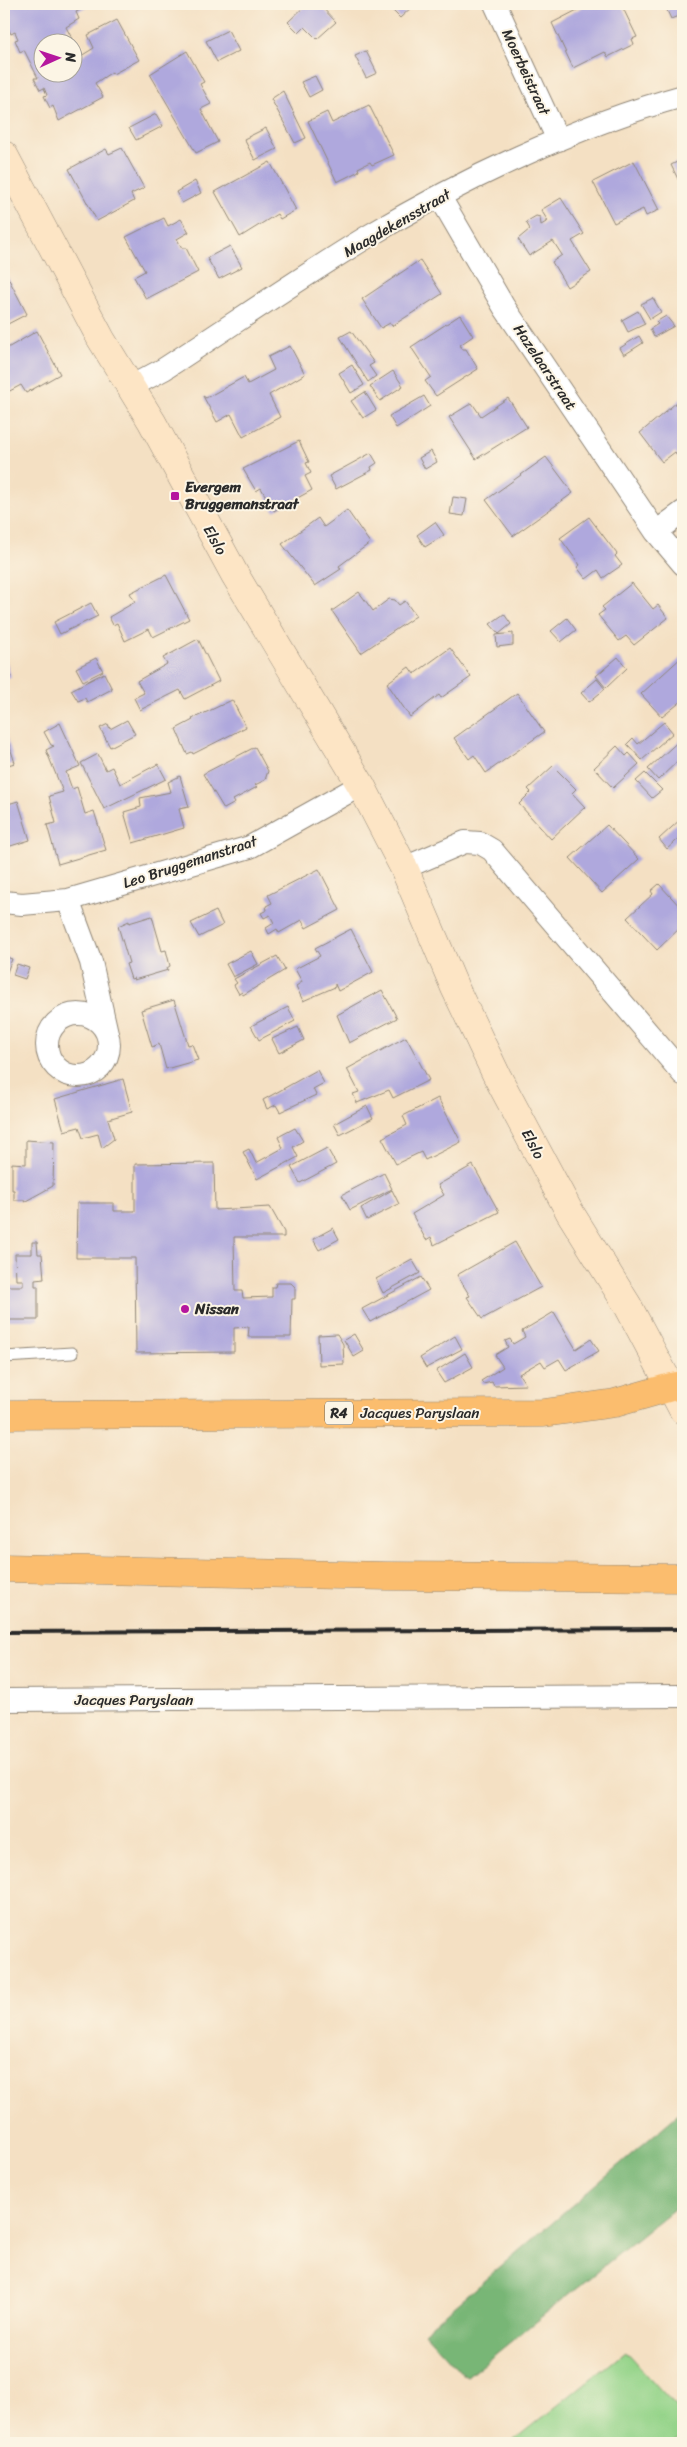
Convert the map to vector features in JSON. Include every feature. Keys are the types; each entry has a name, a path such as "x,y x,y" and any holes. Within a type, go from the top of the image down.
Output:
{"highway":[{"name":"Jacques Paryslaan","path":"4,1415 544,1413 679,1394"},
{"path":"4,1568 388,1576 683,1578"}],"street":[{"name":"Moerbeistraat","path":"495,4 558,140"},
{"name":"Maagdekensstraat","path":"130,387 164,369 367,237 440,197 558,140 683,96"},
{"name":"Elslo","path":"4,155 96,330 152,422 235,575 361,786 404,868 455,988 497,1076 569,1211 628,1306 679,1394"},
{"name":"Hazelaarstraat","path":"440,197 504,307 656,532 683,564"},
{"path":"656,532 683,512"},
{"name":"Leo Bruggemanstraat","path":"4,902 22,904 68,900 250,847 361,786"},
{"path":"404,868 465,842 480,843 492,850 683,1074"},
{"path":"68,900 91,962 108,1035"},
{"name":"Jacques Paryslaan","path":"4,1700 683,1696"}],"lane":[{"path":"4,1357 72,1353"}],"green space":[{"path":"683,2110 683,2211 679,2205 466,2378 424,2332"},
{"path":"625,2351 683,2414 683,2436 674,2443 511,2443"}],"building":[{"path":"8,4 92,4 76,12 79,19 66,27 69,32 32,32 32,66 24,50 20,52 15,40 18,39 15,32 11,34 5,22 9,21 4,11 4,6"},
{"path":"307,4 319,4 336,22 317,39 305,27 299,33 288,22"},
{"path":"386,4 415,4 400,18"},
{"path":"581,4 621,4 637,37 632,39 634,44 608,57 605,52 573,68 552,23 583,7"},
{"path":"664,4 683,4 683,14 671,19"},
{"path":"117,20 139,60 113,74 112,72 95,83 103,97 59,121 53,106 50,108 44,96 47,95 44,88 40,90 36,82 82,82 82,55 94,48 88,35"},
{"path":"228,30 239,51 217,62 206,41"},
{"path":"187,51 204,82 200,84 211,104 201,109 218,142 196,153 150,74"},
{"path":"366,51 377,73 366,78 355,56"},
{"path":"315,76 322,90 309,97 301,82"},
{"path":"283,91 306,138 295,143 271,99"},
{"path":"369,105 394,155 372,165 370,162 358,168 359,171 337,182 308,121 327,112 332,123"},
{"path":"156,114 163,126 136,140 129,128"},
{"path":"266,128 277,149 255,160 244,139"},
{"path":"122,148 144,188 131,194 134,201 97,221 69,169 106,149 109,154"},
{"path":"683,159 683,189 671,165"},
{"path":"634,161 659,210 646,216 643,209 614,223 593,182"},
{"path":"270,162 296,210 280,219 277,214 240,237 215,192"},
{"path":"195,181 201,193 182,203 176,192"},
{"path":"561,198 584,234 572,241 591,272 567,287 552,262 562,255 553,241 529,256 518,239 530,229 526,222 536,216 540,217 541,225 548,221 541,210"},
{"path":"164,218 168,226 181,219 189,232 177,239 182,248 186,248 198,272 146,299 134,277 145,271 126,237"},
{"path":"230,246 242,267 219,279 207,258"},
{"path":"420,260 442,294 392,326 390,323 381,328 362,299"},
{"path":"4,270 27,314 4,326"},
{"path":"653,298 661,312 650,319 641,304"},
{"path":"638,311 645,324 628,332 622,320"},
{"path":"460,315 473,336 460,345 462,349 466,349 478,369 436,396 425,381 431,377 411,347"},
{"path":"666,316 674,326 654,337 650,329 658,324 656,322"},
{"path":"37,331 60,374 26,393 21,385 4,394 4,361 7,359 4,350"},
{"path":"351,331 374,363 369,366 376,376 368,382 340,337"},
{"path":"639,336 643,343 624,355 620,348"},
{"path":"290,346 305,374 269,395 280,417 243,437 231,414 217,422 203,396 206,398 244,377 248,384 274,370 268,357"},
{"path":"352,365 364,385 351,393 339,373"},
{"path":"393,371 403,386 380,401 370,386"},
{"path":"365,392 376,410 363,418 351,401"},
{"path":"424,396 430,406 396,428 389,416"},
{"path":"683,397 683,457 680,460 675,452 662,462 640,433"},
{"path":"508,398 527,427 476,459 449,417 472,403 481,416"},
{"path":"299,441 309,462 306,463 311,473 305,476 312,490 274,511 261,488 256,491 243,469"},
{"path":"431,451 437,462 425,469 419,458"},
{"path":"371,453 377,463 371,467 372,470 336,489 329,476"},
{"path":"546,457 573,493 513,536 486,500"},
{"path":"453,497 467,499 464,516 450,514"},
{"path":"347,510 370,543 339,566 341,569 315,586 282,544 318,518 324,527"},
{"path":"589,517 617,554 615,556 622,565 603,578 598,570 586,579 577,567 580,565 560,538"},
{"path":"435,522 444,535 425,547 417,535"},
{"path":"166,575 189,619 153,637 149,629 125,641 117,623 113,625 109,617 135,602 130,593"},
{"path":"632,583 653,609 658,605 668,618 634,645 626,636 619,641 598,615 605,610 602,607"},
{"path":"359,592 373,611 389,599 395,600 399,605 405,601 416,616 361,653 332,611"},
{"path":"91,603 98,616 60,634 54,622"},
{"path":"504,614 511,624 499,634 490,624"},
{"path":"567,618 576,630 561,642 551,631"},
{"path":"513,633 513,645 497,647 496,635"},
{"path":"198,639 219,681 185,699 180,690 140,710 134,698 144,693 137,681 167,664 163,658"},
{"path":"450,648 471,677 441,698 439,695 410,717 387,683 409,667 414,674"},
{"path":"4,653 11,677 4,679"},
{"path":"683,656 683,700 662,717 641,694"},
{"path":"618,657 627,668 606,688 596,676"},
{"path":"96,658 103,671 83,681 76,668"},
{"path":"104,673 112,689 87,702 85,698 78,701 71,690"},
{"path":"597,679 605,689 589,702 581,693"},
{"path":"517,693 544,732 486,773 474,755 469,759 454,738"},
{"path":"232,700 246,727 193,754 192,752 187,754 176,729 192,719"},
{"path":"127,720 135,734 110,747 100,728 108,724 110,729"},
{"path":"664,722 673,733 642,760 627,744 633,738 638,744"},
{"path":"60,723 80,766 66,772 72,789 77,787 85,814 94,811 106,850 58,864 47,825 56,823 49,796 63,792 46,750 54,746 51,745 44,732"},
{"path":"4,729 15,763 4,766"},
{"path":"683,737 683,756 658,780 648,769"},
{"path":"617,746 626,756 629,753 639,764 613,788 594,768"},
{"path":"255,747 268,771 265,780 255,785 257,787 233,800 235,803 224,809 203,774"},
{"path":"98,754 106,770 112,767 120,784 158,764 166,779 104,809 81,763"},
{"path":"553,766 576,789 572,793 585,807 551,839 519,804 531,792 528,789"},
{"path":"645,773 662,790 652,798 636,781"},
{"path":"180,776 189,807 179,809 184,828 133,843 124,812 141,807 140,798 171,792 168,782"},
{"path":"4,790 8,804 18,801 30,840 4,848"},
{"path":"683,817 683,835 667,849 659,839"},
{"path":"607,825 639,859 602,893 570,858"},
{"path":"319,869 340,910 306,928 302,920 279,933 277,929 269,934 266,928 274,923 270,915 264,918 261,913 267,910 266,906 272,903 268,895"},
{"path":"659,884 683,910 678,917 683,925 657,950 627,918 653,894 651,891"},
{"path":"216,911 223,925 199,937 191,923"},
{"path":"152,916 162,951 166,950 170,966 167,968 168,970 134,980 134,978 131,979 126,964 129,963 118,926 129,921 129,923"},
{"path":"351,929 373,972 338,991 335,984 335,987 303,1001 296,986 302,982 295,969 320,956 315,948"},
{"path":"251,951 258,964 233,977 226,964"},
{"path":"4,956 12,959 4,980"},
{"path":"277,956 285,970 243,995 242,992 239,994 234,985 237,983 234,979"},
{"path":"17,964 29,968 25,979 13,975"},
{"path":"382,990 397,1018 349,1043 337,1015"},
{"path":"174,1000 188,1045 192,1044 198,1060 166,1069 159,1044 152,1047 141,1010"},
{"path":"288,1007 295,1021 259,1040 251,1026"},
{"path":"298,1027 304,1040 279,1053 272,1039"},
{"path":"406,1037 429,1080 393,1098 389,1090 357,1103 353,1094 359,1092 347,1069"},
{"path":"317,1070 324,1083 313,1089 316,1095 280,1112 276,1105 267,1109 263,1100"},
{"path":"123,1079 132,1112 108,1119 114,1139 102,1148 98,1134 83,1138 79,1127 64,1131 55,1099"},
{"path":"438,1098 461,1142 425,1160 421,1152 396,1164 382,1138 407,1125 403,1116"},
{"path":"367,1106 373,1118 340,1135 334,1124"},
{"path":"295,1128 303,1141 293,1147 298,1157 257,1179 243,1152 249,1149 256,1163 283,1148 278,1137"},
{"path":"26,1140 54,1142 53,1186 24,1202 25,1200 14,1200 12,1163 26,1164"},
{"path":"327,1148 336,1164 300,1183 291,1167"},
{"path":"214,1163 215,1210 270,1207 284,1232 284,1237 234,1237 235,1291 242,1291 243,1298 272,1297 272,1287 275,1287 276,1283 291,1283 295,1287 295,1299 292,1299 291,1337 248,1337 249,1327 234,1328 234,1352 136,1353 135,1258 76,1258 77,1203 114,1203 114,1211 135,1211 135,1164"},
{"path":"473,1165 499,1212 434,1245 431,1237 426,1240 412,1214 444,1195 438,1185"},
{"path":"384,1173 392,1189 350,1210 342,1195"},
{"path":"392,1190 399,1204 367,1220 361,1208"},
{"path":"333,1228 339,1239 319,1250 313,1239"},
{"path":"32,1242 37,1242 38,1254 42,1254 44,1279 35,1280 35,1286 38,1286 38,1320 4,1320 4,1286 23,1286 23,1280 16,1280 15,1254 32,1254"},
{"path":"515,1242 541,1287 482,1319 467,1297 470,1296 457,1275"},
{"path":"412,1259 420,1273 383,1293 376,1279"},
{"path":"421,1277 429,1290 370,1322 362,1309"},
{"path":"554,1312 576,1349 591,1339 599,1351 566,1370 559,1359 545,1367 541,1361 519,1374 526,1385 494,1386 492,1382 483,1384 481,1381 503,1367 495,1355 508,1347 505,1341 510,1339 513,1344 525,1337 522,1331"},
{"path":"337,1334 343,1344 344,1364 319,1365 318,1335"},
{"path":"354,1334 364,1351 354,1357 344,1340"},
{"path":"455,1336 462,1349 426,1368 420,1358"},
{"path":"465,1353 473,1367 444,1383 436,1371"}],"railway":[{"path":"4,1632 683,1629"}],"place":[{"name":"Evergem Bruggemanstraat","path":"175,496"},
{"name":"Nissan","path":"185,1309"}]}
